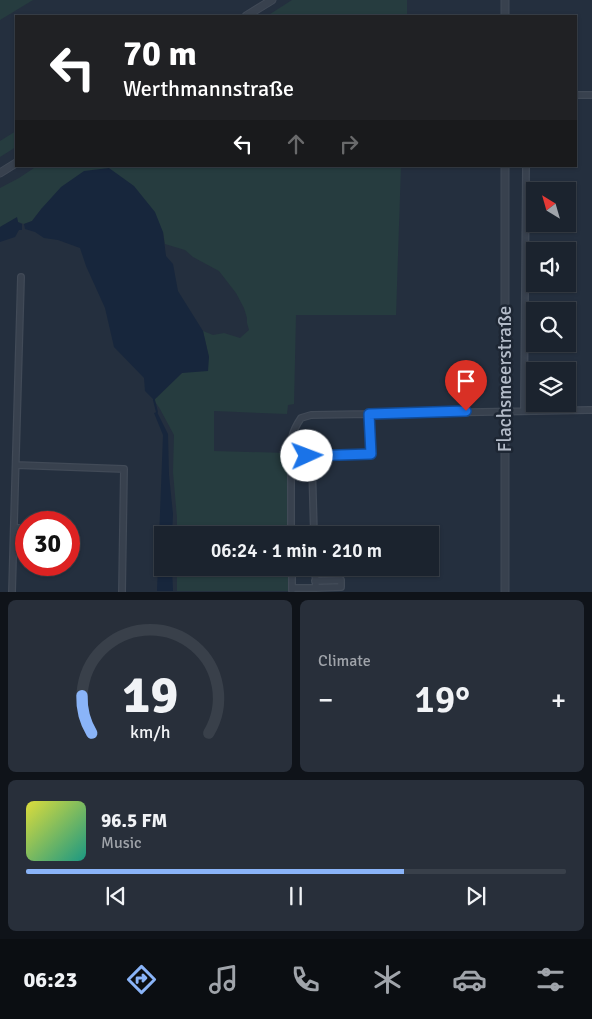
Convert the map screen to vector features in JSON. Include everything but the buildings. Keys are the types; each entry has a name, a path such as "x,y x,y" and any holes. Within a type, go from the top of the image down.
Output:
{"street":[{"path":"248,15 272,0"},
{"path":"505,0 505,15"},
{"path":"577,95 592,95"},
{"path":"0,173 15,164"},
{"name":"Flachsmeerstraße","path":"505,167 505,592"},
{"name":"Flachsmeerstraße","path":"524,410 526,167"},
{"path":"12,592 21,277"},
{"path":"291,526 291,440 300,418 310,415 505,410 592,410"},
{"path":"291,456 371,454 369,414"},
{"path":"312,463 314,526"},
{"path":"16,465 124,469 122,592"},
{"path":"292,576 292,590 316,584 316,576"}],"green space":[{"path":"0,0 33,0 0,20"},
{"path":"292,0 407,0 407,15 269,15"},
{"path":"15,132 15,148 0,157 0,141"},
{"path":"36,167 401,167 396,315 296,315 294,404 288,405 287,414 214,411 214,451 287,453 288,526 177,526 173,472 174,435 154,400 182,373 209,357 203,331 213,335 224,333 240,338 249,330 244,308 236,293 219,271 193,257 185,250 165,244 163,232 42,208 32,221 24,224 18,222 17,218 0,227 0,188"},
{"path":"177,576 288,576 289,591 177,591"}],"water":[{"path":"109,168 134,186 155,212 163,232 166,256 173,264 178,291 203,331 209,357 208,371 182,373 154,400 145,391 144,378 114,347 105,308 80,248 58,240 44,238 35,232 25,229 24,224 32,221 61,187 84,171"},
{"path":"17,217 18,222 22,224 22,230 19,230 15,237 0,242 0,227"},
{"path":"157,412 168,434 172,526 160,526 163,435 154,413"},
{"path":"158,576 172,576 173,591 157,591"}],"waterway":[{"path":"154,400 157,412"}],"route":[{"path":"307,456 371,454 369,414 466,411"}]}
